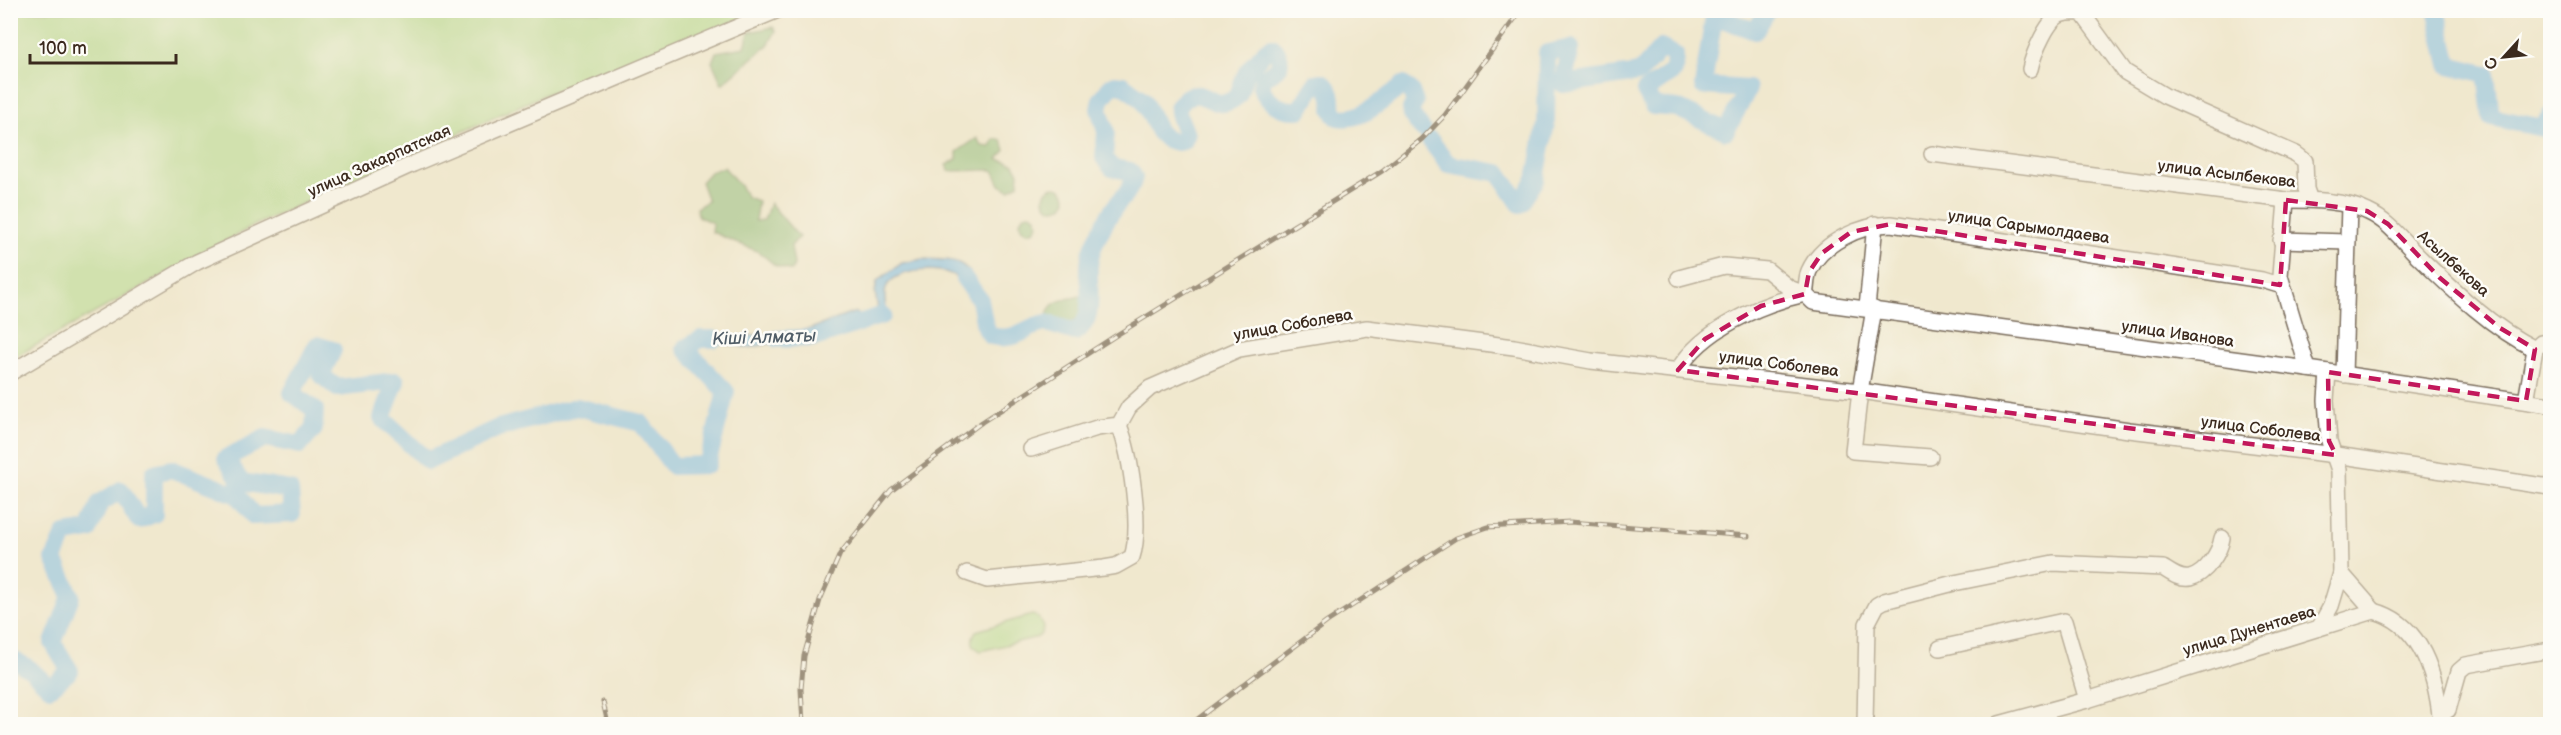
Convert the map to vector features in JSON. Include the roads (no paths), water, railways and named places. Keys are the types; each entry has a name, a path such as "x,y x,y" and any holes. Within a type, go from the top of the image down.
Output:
{"street":[{"name":"улица Закарпатская","path":"10,373 197,262 413,164 778,10"},
{"path":"2030,69 2032,57 2055,18 2061,14 2082,12 2125,72 2165,96 2296,154 2305,161 2306,189 2310,200"},
{"name":"улица Асылбекова","path":"1932,154 2286,200 2310,200 2349,206"},
{"path":"2286,200 2281,240 2280,276 2308,369"},
{"path":"2344,375 2349,206"},
{"name":"Асылбекова","path":"2349,206 2367,211 2388,224 2440,278 2500,328 2535,349"},
{"path":"1875,224 1870,308 1853,451 1930,457"},
{"name":"улица Сарымолдаева","path":"1805,294 1809,272 1822,253 1851,232 1875,224 1891,224 2125,259 2262,280 2282,286"},
{"path":"2281,240 2348,242"},
{"name":"улица Иванова","path":"1679,278 1724,266 1767,270 1789,288 1805,294 1813,302 2308,369 2550,405"},
{"path":"1678,370 1688,354 1705,339 1761,306 1805,294"},
{"name":"улица Соболева","path":"1119,425 1129,407 1150,388 1239,349 1367,328 1514,347 1592,361 1860,391 2118,428 2336,455 2550,487"},
{"path":"2526,401 2535,349 2541,343 2550,342"},
{"path":"2319,628 2331,606 2341,573 2338,470 2336,455 2329,441 2326,400 2328,372"},
{"path":"967,573 987,580 1104,568 1116,566 1132,557 1137,543 1136,527 1127,449 1119,425 1097,428 1031,449"},
{"path":"1865,724 1867,624 1877,605 1884,601 1954,583 2053,563 2163,568 2178,577 2189,578 2202,571 2220,551 2222,538"},
{"path":"2341,573 2374,611 2398,621 2411,632 2423,653 2434,684 2440,719"},
{"name":"улица Дунентаева","path":"1999,724 2087,700 2374,611"},
{"path":"1940,648 2064,621 2087,700"},
{"path":"2440,719 2448,710 2459,671 2466,665 2550,650"}],"water":[{"path":"922,259 953,261 960,264 971,274 982,295 974,298 961,281 941,271 912,272 895,278 887,286 885,299 887,315 881,322 843,324 824,333 749,348 710,342 700,344 698,349 688,339 696,335 748,336 810,329 855,312 863,317 871,318 878,311 875,292 877,281 902,263"}],"waterway":[{"name":"Кіші Алматы","path":"1430,140 1448,164 1499,173 1520,204 1536,180 1546,123 1547,53 1571,48 1563,84 1639,73 1661,48 1675,55 1674,71 1645,91 1653,106 1677,108 1726,131 1748,89 1703,86 1714,16 1755,31 1768,10"},
{"name":"Кіші Алматы","path":"2436,10 2449,65 2486,74 2491,117 2542,128 2550,116"},
{"name":"Кіші Алматы","path":"964,278 980,300 985,327 991,336 1015,336 1046,323 1075,332 1082,326 1089,308 1091,253 1108,218 1128,190 1134,177 1130,171 1112,168 1104,158 1106,132 1099,109 1101,100 1115,84 1123,85 1143,100 1159,132 1166,139 1183,141 1186,135 1179,117 1179,105 1189,96 1194,95 1220,103 1232,100 1238,96 1250,68 1264,52 1272,47 1279,56 1279,67 1264,78 1261,87 1268,98 1281,108 1299,110 1316,83 1322,82 1330,91 1332,109 1337,117 1347,118 1373,108 1403,85 1410,89 1415,102 1411,109 1412,116 1422,129"},
{"name":"Кіші Алматы","path":"777,339 815,338 883,315"},
{"name":"Кіші Алматы","path":"10,658 30,669 50,688 70,671 53,643 71,596 54,559 65,534 89,530 100,503 121,490 139,520 154,514 154,473 171,469 237,495 254,516 292,514 290,490 241,482 226,458 265,438 300,445 314,429 315,410 292,393 317,345 333,350 321,375 337,388 396,381 382,418 428,461 498,428 577,407 641,423 673,466 707,465 726,392 685,348 701,339 714,339"}],"railway":[{"path":"803,724 801,689 804,656 820,600 840,554 891,490 982,422 1115,336 1382,171 1422,139 1445,115 1521,10"},
{"path":"1191,724 1327,622 1456,538 1488,527 1570,522 1748,536"},
{"path":"603,702 608,724"}]}
